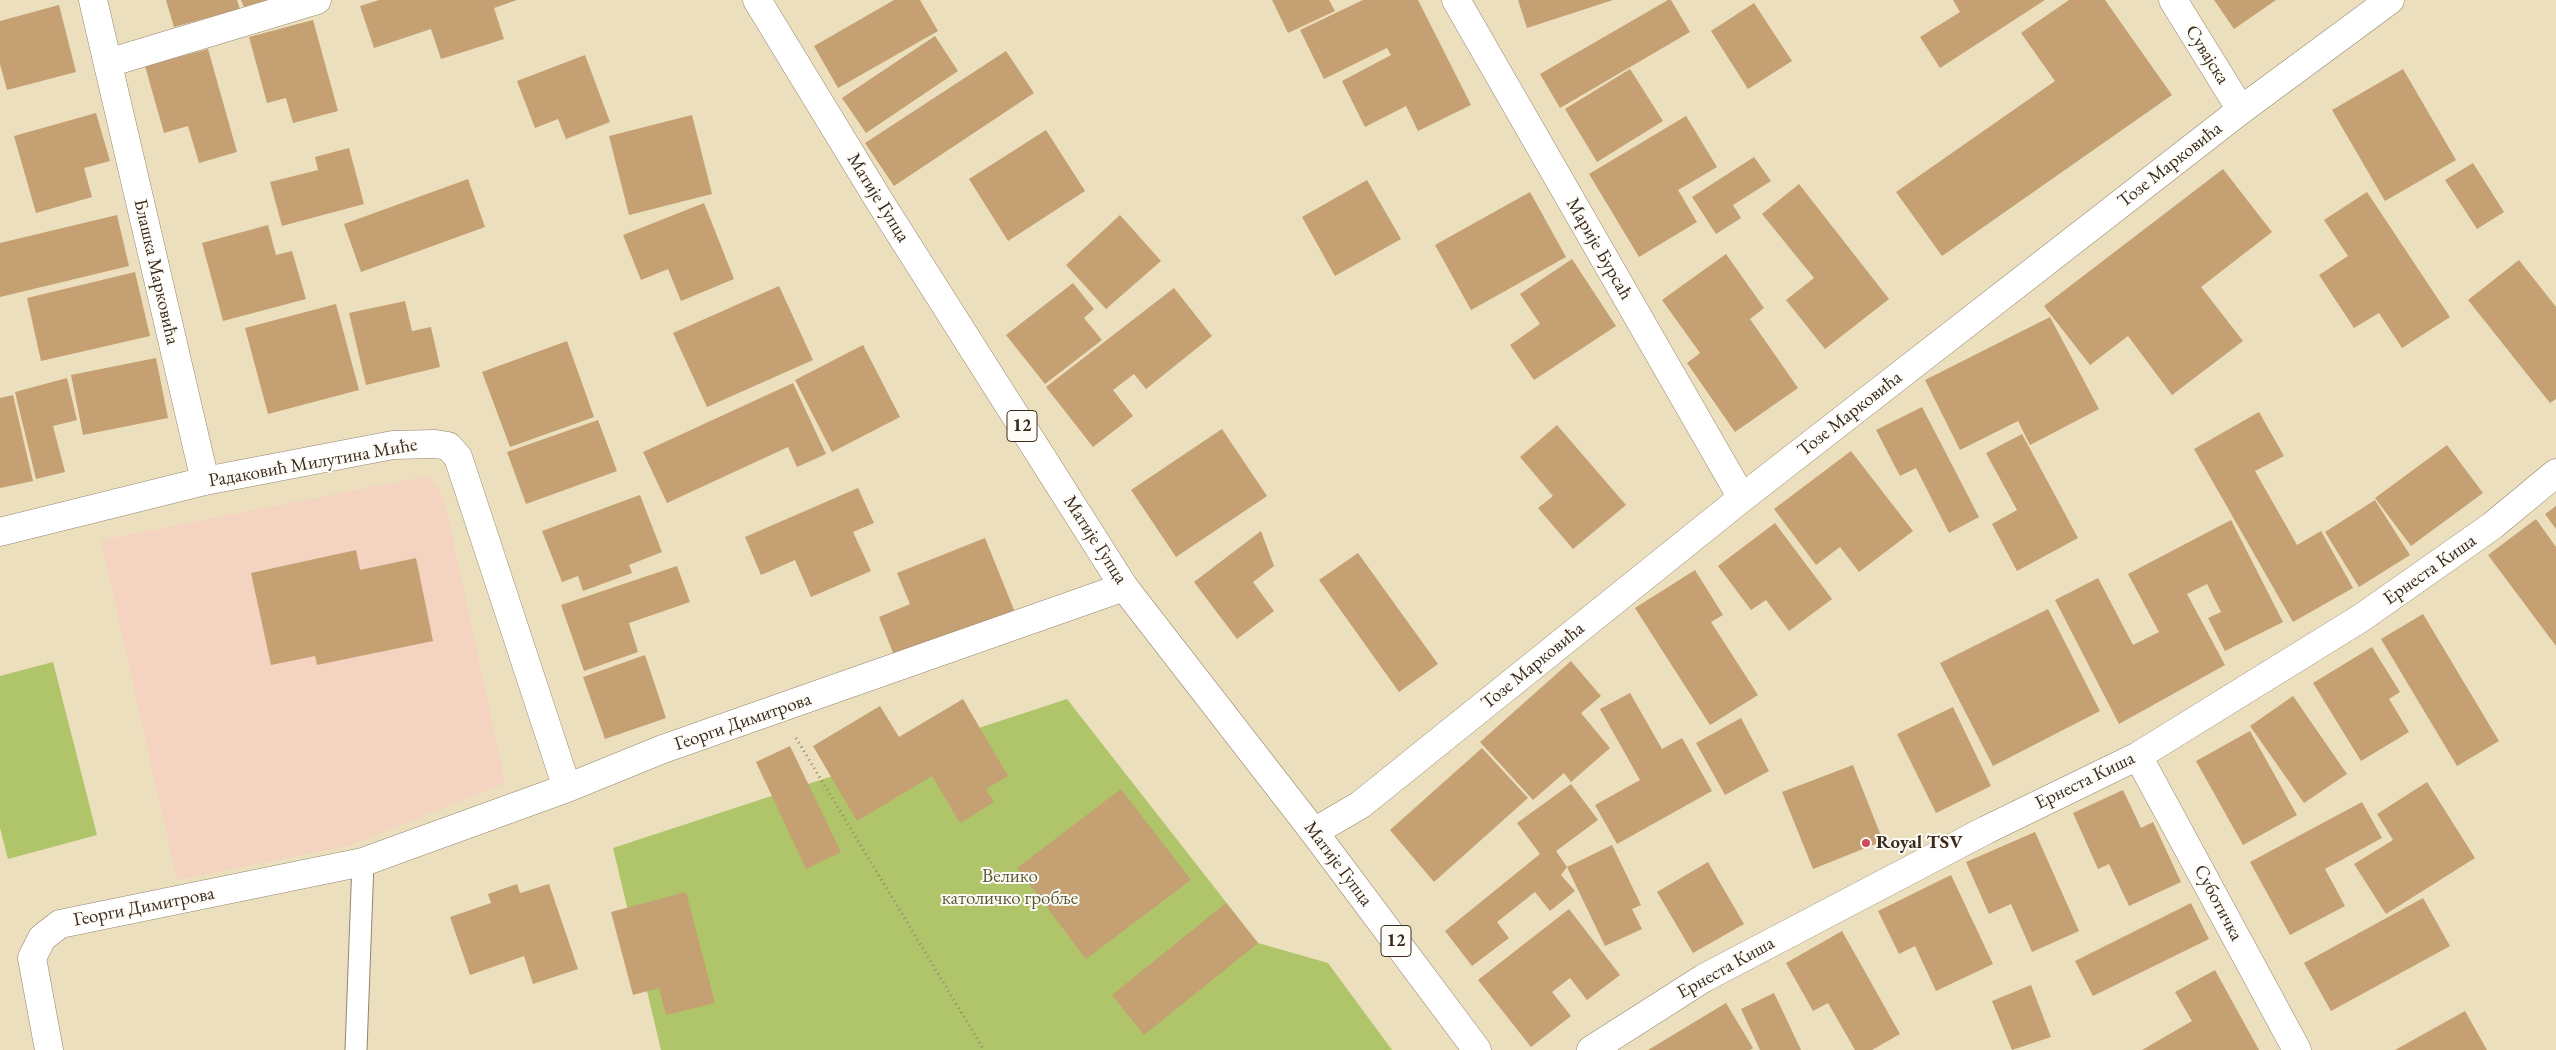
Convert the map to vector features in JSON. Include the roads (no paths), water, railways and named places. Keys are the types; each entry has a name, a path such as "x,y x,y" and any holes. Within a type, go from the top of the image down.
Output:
{"street":[{"name":"Блашка Марковића","path":"93,0 205,481"},
{"path":"108,62 317,0"},
{"name":"Матије Гупца","path":"757,0 880,202 1124,587 1314,832 1477,1050"},
{"name":"Марије Бурсаћ","path":"1456,0 1742,498"},
{"name":"Сувајска","path":"2173,0 2241,110"},
{"name":"Тозе Марковића","path":"1314,832 1360,805 1742,498 2241,110 2390,0"},
{"name":"Радаковић Милутина Миће","path":"0,532 205,481 393,446 435,444 448,446 458,457 567,788"},
{"name":"Ернеста Киша","path":"1590,1050 1704,978 1986,830 2138,756 2362,618 2492,526 2556,473"},
{"name":"Георги Димитрова","path":"49,1050 32,958 42,938 60,924 363,862 567,788 663,749 1124,587"},
{"name":"Суботичка","path":"2138,756 2297,1050"}],"lane":[{"path":"356,1050 363,862"}],"place":[{"name":"Royal TSV","path":"1866,843"}],"park label":[{"name":"Велико католичко гробље","path":"1010,888"}]}
